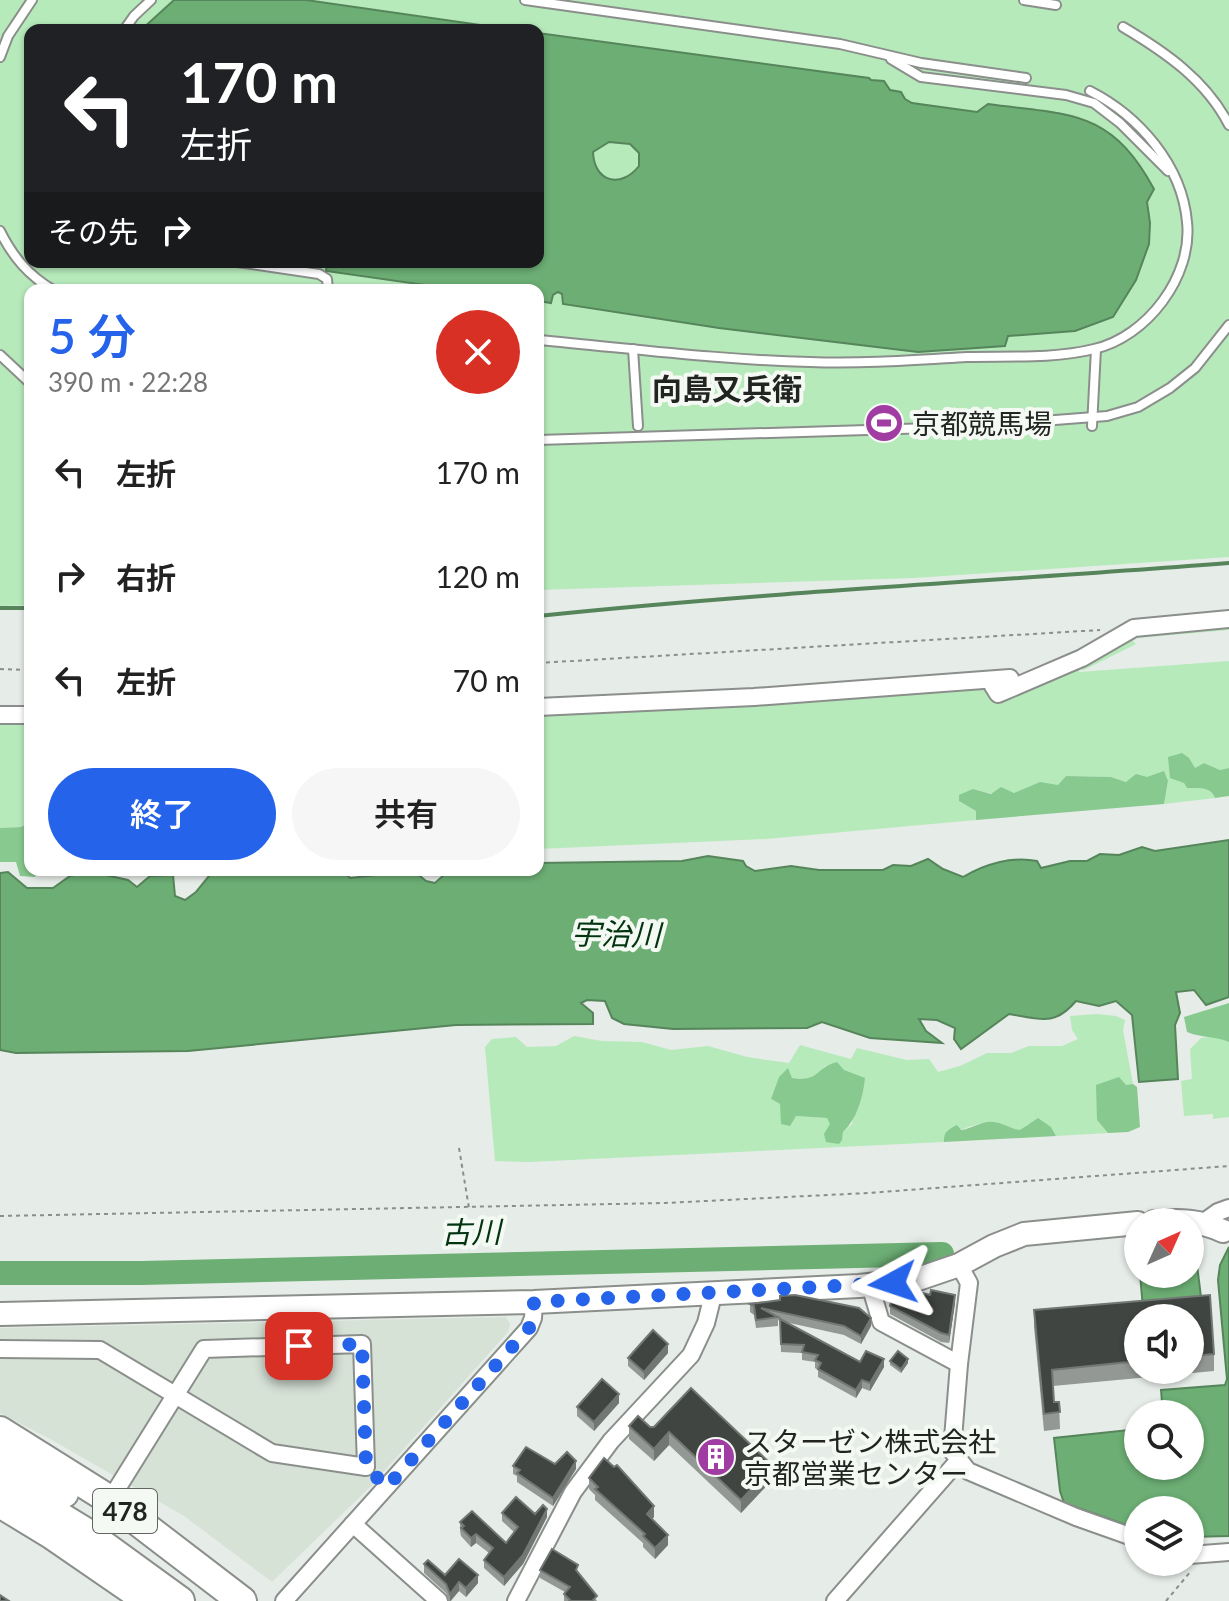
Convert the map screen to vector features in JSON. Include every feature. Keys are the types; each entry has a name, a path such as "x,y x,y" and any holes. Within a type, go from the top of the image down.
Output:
{"highway":[{"name":"478","path":"0,1431 110,1500 242,1601"},
{"path":"0,1455 97,1514 218,1601"},
{"path":"0,1480 85,1532 180,1601"},
{"name":"478","path":"0,1503 148,1601"}],"street":[{"path":"544,707 754,697 1010,678 993,686 998,694 1082,658 1134,628 1229,619"},
{"path":"0,715 24,715"},
{"path":"1219,1230 1218,1212 1229,1208"},
{"path":"0,1314 534,1302 870,1285 915,1280 959,1265 1024,1234 1124,1224"},
{"path":"959,1265 969,1283 952,1451 958,1461 968,1471 1124,1534"},
{"path":"870,1285 881,1322 959,1364"},
{"path":"516,1601 573,1492 611,1441 691,1355 706,1323 714,1291"},
{"path":"284,1601 529,1328 534,1302"},
{"path":"110,1500 204,1349 362,1344 366,1467"},
{"path":"0,1349 100,1350 272,1453 366,1467 387,1487"},
{"path":"835,1601 958,1461"},
{"path":"353,1524 439,1601"},
{"path":"1204,1554 1229,1552"}],"lane":[{"path":"525,0 840,44 886,56 1026,78"},
{"path":"1024,0 1056,5"},
{"path":"0,57 8,36 31,1"},
{"path":"128,24 150,1"},
{"path":"1123,27 1182,66 1203,87 1229,125"},
{"path":"886,56 921,77 1066,95 1094,103 1120,123 1174,177"},
{"path":"544,341 794,361 868,363 1055,354 1096,349 1125,336 1154,313 1174,282 1185,256 1188,229 1186,207 1163,157 1138,124 1113,103 1090,91"},
{"path":"0,231 9,250 27,272 44,284"},
{"path":"278,268 319,274 327,279 327,284"},
{"path":"544,440 1092,422 1138,407 1170,388 1195,368 1229,325"},
{"path":"633,349 638,426"},
{"path":"1092,422 1096,349"},
{"path":"0,355 24,377"}],"path":[{"path":"544,663 1111,630"},
{"path":"0,669 24,670"},
{"path":"459,1148 469,1209"},
{"path":"0,1216 469,1209 868,1193 1229,1166"},
{"path":"1166,1601 1187,1576"}],"shaded area":[{"name":"京都競馬場","path":"0,0 1229,0 1229,557 913,578 544,590 544,284 24,284 24,605 0,606"},
{"path":"1229,619 1229,630 1137,638 1133,641 1136,644 1079,672 1229,661 1229,768 1220,770 1204,763 1192,767 1184,783 1187,788 1204,788 1215,798 1164,804 1168,781 1147,777 1126,782 1111,777 1066,776 1058,785 1038,785 1008,794 973,789 959,801 976,811 976,820 766,839 544,849 544,707 1010,678 998,694 1134,628"},
{"path":"0,715 24,715 24,825 0,828"},
{"path":"1182,753 1195,768 1204,763 1220,770 1229,768 1229,796 1215,798 1207,790 1187,788 1184,783 1170,778 1168,757"},
{"path":"1164,771 1168,781 1164,804 976,820 976,811 959,801 959,795 973,789 991,794 1001,787 1014,793 1040,782 1058,785 1066,776 1111,777 1126,782 1136,774 1147,777"},
{"path":"24,825 24,876 35,877 20,876 16,862 0,862 0,828"},
{"path":"1229,1003 1229,1042 1187,1032 1184,1017"},
{"path":"1097,1014 1125,1020 1123,1030 1133,1084 1127,1085 1097,1120 1108,1133 1056,1136 1051,1127 1028,1124 1021,1131 990,1122 944,1136 944,1142 529,1162 495,1161 485,1047 492,1039 516,1037 527,1047 556,1046 574,1036 602,1041 642,1042 671,1050 708,1046 747,1057 789,1063 800,1045 851,1059 857,1048 907,1060 929,1059 938,1072 987,1053 1011,1053 1029,1046 1062,1046 1078,1039 1072,1030 1070,1016","holes":["826,1065 854,1115 852,1124 843,1132 842,1140 827,1118 796,1116 782,1124 780,1104 771,1099 779,1077 788,1069 792,1078 807,1078"]},
{"path":"1216,1036 1229,1042 1229,1117 1213,1119 1213,1114 1184,1116 1181,1081 1192,1079 1190,1049 1201,1038"},
{"path":"837,1062 844,1070 865,1078 858,1107 839,1144 826,1142 824,1134 830,1124 827,1118 796,1116 790,1126 781,1124 780,1104 771,1099 779,1077 788,1068 792,1078 808,1078"},
{"path":"1119,1077 1126,1085 1137,1087 1140,1127 1128,1132 1108,1133 1097,1120 1096,1085"},
{"path":"1038,1118 1051,1127 1056,1136 944,1142 946,1133 957,1125 961,1130 994,1122 1020,1130"},
{"path":"506,1317 510,1324 508,1332 371,1486 272,1582 184,1516 0,1413 0,1328"}],"water":[{"path":"174,0 306,0 473,24 148,24"},
{"path":"544,34 869,78 884,81 890,90 901,92 912,103 977,112 988,104 1065,114 1103,129 1121,143 1154,189 1147,202 1149,244 1136,280 1113,317 1075,331 1008,336 1005,346 918,352 719,328 563,304 562,294 558,292 553,295 551,303 544,302 544,284 418,284 326,271 326,268 544,268","holes":["609,142 630,144 639,153 639,166 617,180 603,176 593,152"]},
{"name":"宇治川","path":"1229,840 1229,997 1206,1005 1194,990 1176,992 1180,1013 1175,1025 1178,1079 1139,1082 1132,1015 1116,1001 1099,1006 1076,1001 1061,1015 1046,1019 1009,1014 961,1049 954,1039 955,1028 937,1020 919,1019 926,1031 942,1043 870,1038 822,1022 807,1028 673,1029 624,1024 612,1018 605,1001 587,1000 581,1003 593,1013 593,1024 456,1025 188,1051 16,1053 0,1050 0,873 8,872 27,888 53,888 70,876 110,876 128,880 137,887 150,876 173,876 175,896 185,900 209,876 420,876 435,883 443,876 544,876 544,863 682,861 708,856 743,861 755,871 791,866 819,870 883,870 893,865 911,866 928,859 963,877 980,868 1008,860 1037,861 1041,868 1070,861 1087,861 1100,854 1119,855 1142,847 1155,851"},
{"path":"1229,1247 1229,1536 1204,1537 1204,1496 1124,1496 1124,1524 1064,1503 1054,1438 1124,1430 1124,1480 1204,1480 1204,1400 1162,1400 1161,1390 1225,1385 1218,1280 1220,1265"},
{"path":"1141,1288 1200,1288 1201,1297 1164,1304 1143,1304"}],"building":[{"path":"911,1290 930,1295 931,1290 955,1295 949,1335 890,1306 893,1293 909,1296"},
{"path":"795,1295 859,1308 871,1318 861,1336 844,1326 761,1308 778,1317 756,1320 754,1306 750,1304"},
{"path":"1210,1295 1214,1354 1204,1355 1204,1304 1124,1304 1124,1362 1052,1370 1054,1402 1059,1402 1060,1412 1044,1414 1034,1310"},
{"path":"780,1319 860,1362 866,1351 884,1359 870,1383 862,1380 856,1390 818,1369 821,1363 815,1360 818,1355 802,1352 804,1345 781,1344"},
{"path":"653,1330 668,1344 644,1372 628,1358"},
{"path":"898,1351 908,1359 901,1369 890,1361"},
{"path":"602,1379 619,1394 594,1422 577,1407"},
{"name":"スターゼン株式会社 京都営業センター","path":"691,1388 773,1466 741,1500 669,1432 654,1449 629,1426 638,1416 654,1427"},
{"path":"526,1447 555,1464 567,1452 576,1461 553,1498 517,1473 520,1470 513,1466"},
{"path":"604,1458 614,1467 617,1465 654,1506 647,1514 668,1535 655,1548 643,1536 645,1534 595,1489 598,1487 589,1478"},
{"path":"516,1497 535,1514 543,1505 547,1509 523,1555 504,1577 484,1560 493,1548 476,1534 471,1538 461,1528 464,1526 460,1522 472,1511 506,1543 518,1527 502,1513"},
{"path":"552,1549 578,1565 576,1570 597,1596 592,1601 569,1601 564,1594 570,1587 540,1570"},
{"path":"459,1559 478,1575 466,1588 459,1582 450,1594 446,1584 424,1564 428,1560 445,1575"}],"waterway":[{"path":"544,615 796,593 1229,563"},
{"path":"0,608 24,608"},
{"name":"古川","path":"0,1273 142,1273 942,1254"}],"place":[{"name":"京都競馬場","path":"884,423"},
{"name":"スターゼン株式会社 京都営業センター","path":"716,1457"}],"district":[{"name":"向島又兵衛","path":"727,388"}],"route":[{"path":"299,1346 362,1344 366,1467 387,1487 529,1328 534,1302 893,1283"}]}
